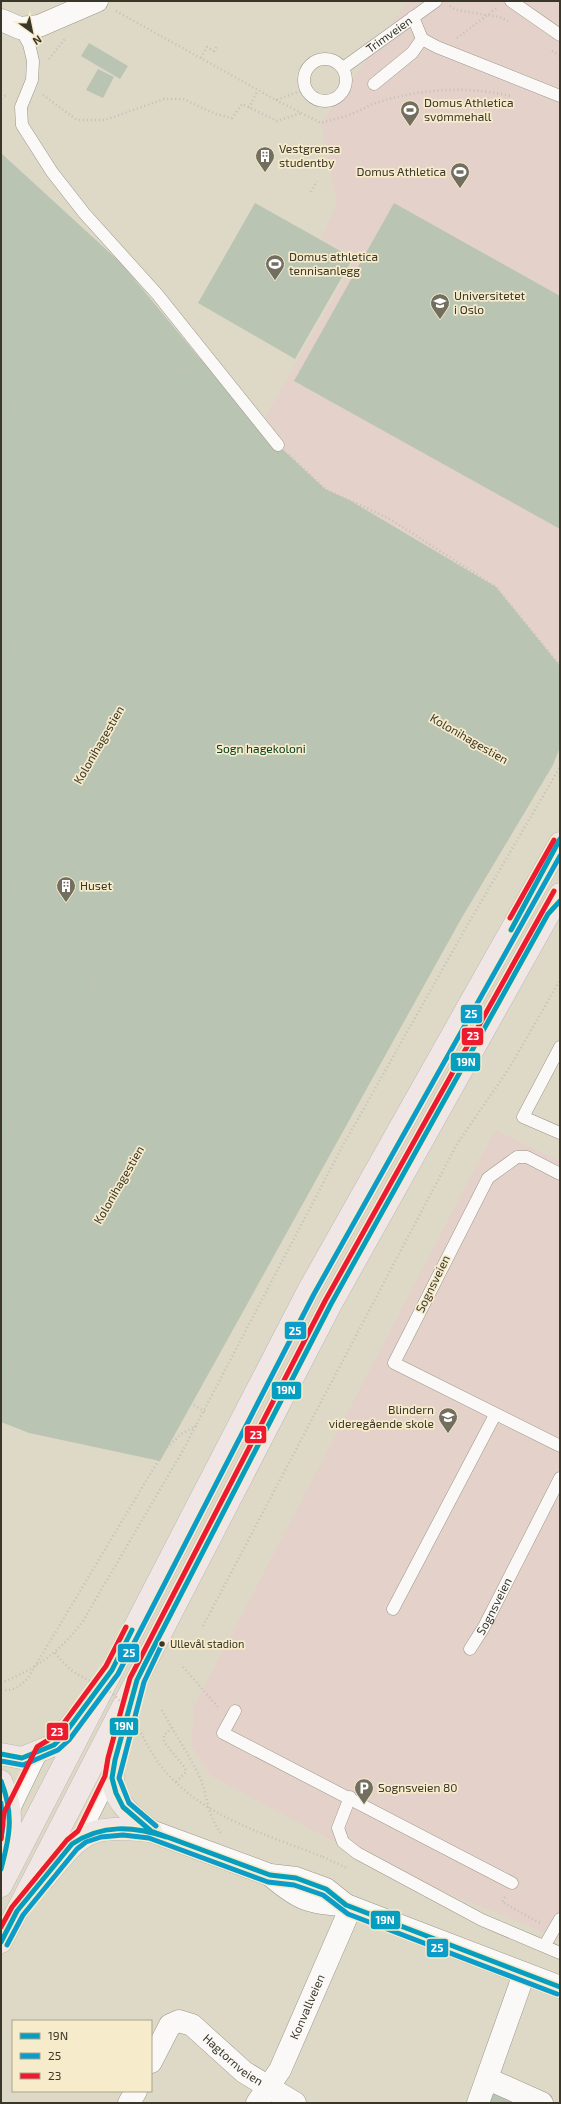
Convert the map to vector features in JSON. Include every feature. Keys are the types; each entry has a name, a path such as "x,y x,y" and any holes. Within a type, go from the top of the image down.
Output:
{"highway":[{"path":"1,1886 308,1291 558,846"},
{"path":"1,1942 331,1304 560,894"},
{"path":"1,1754 22,1758 54,1745 63,1736 112,1670"},
{"path":"137,1680 115,1760 112,1778 116,1793 123,1807 151,1831"},
{"path":"1,1781 9,1799 11,1814 8,1840 1,1869"},
{"path":"17,1912 72,1844 82,1836 111,1828 151,1831"}],"street":[{"path":"10,24 39,26 103,4"},
{"path":"151,1831 270,1875 291,1893 320,1904 349,1906 560,1987"},
{"name":"Konvallveien","path":"262,2095 280,2070 349,1906"},
{"path":"478,2103 488,2079 524,1974"},
{"name":"Hagtornveien","path":"152,2060 170,2025 179,2021 192,2025 244,2072 262,2095 295,2103"},
{"path":"488,2079 542,2103"},
{"path":"129,2103 135,2092"}],"lane":[{"path":"511,1 560,36"},
{"name":"Trimveien","path":"343,68 414,18 441,3"},
{"path":"414,18 422,39 437,47 560,96"},
{"path":"10,24 29,44 33,61 32,80 20,107 22,126 52,172 84,213 157,294 260,426 278,445"},
{"path":"374,84 412,53 422,39"},
{"path":"320,59 334,61 343,68 346,83 340,95 329,101 316,99 306,89 304,76 309,66 320,59"},
{"path":"560,1047 523,1117 560,1133"},
{"name":"Sognsveien","path":"560,1174 527,1157 517,1157 488,1178 394,1363 431,1380 495,1415 560,1446"},
{"path":"392,1609 495,1415"},
{"name":"Sognsveien","path":"470,1649 484,1627 560,1478"},
{"path":"233,1716 223,1733 350,1797 512,1883"},
{"path":"11,1814 43,1750"},
{"path":"82,1836 112,1778"},
{"path":"350,1797 338,1828 343,1842 357,1853 482,1920 545,1945 560,1953"},
{"path":"545,1945 552,1930 560,1919"}],"path":[{"path":"441,3 456,10 500,17 510,22"},
{"path":"103,4 276,100 321,123 404,96 449,89 486,90 515,97"},
{"path":"201,58 207,47 214,51 217,46"},
{"path":"547,47 560,56"},
{"path":"29,86 51,99 77,120 105,120 164,99 184,99 216,114 232,118 242,104 277,121 302,113"},
{"path":"276,100 306,89"},
{"path":"249,108 258,90"},
{"path":"311,192 317,181"},
{"path":"1,432 85,294"},
{"path":"1,673 180,366"},
{"path":"325,489 328,497 325,510 315,517 297,516 272,506 259,494 256,482 278,445 325,489 390,519 496,587 560,666"},
{"name":"Kolonihagestien","path":"1,467 537,779"},
{"name":"Kolonihagestien","path":"100,968 2,911 195,579 222,525 239,505 259,494"},
{"name":"Kolonihagestien","path":"1,1387 461,600"},
{"path":"1,1148 91,995 91,984 100,968 106,959 116,952 298,640"},
{"path":"142,1452 178,1392 327,1128 355,1088 529,798 560,726"},
{"path":"1,1683 36,1666 55,1653 70,1638 83,1621 198,1425 341,1149 468,924 560,767"},
{"path":"116,952 355,1088"},
{"path":"203,1626 457,1144 508,1070 560,980"},
{"path":"91,995 327,1128"},
{"path":"1,1292 178,1392 183,1398 205,1412"},
{"path":"1,1690 10,1690 19,1687 28,1678 164,1451 181,1434 198,1425"},
{"path":"55,1653 68,1668 99,1684 125,1706 156,1760 190,1796 224,1817 323,1857"},
{"path":"183,1667 233,1716"},
{"path":"162,1710 201,1781 215,1826 224,1836"},
{"path":"172,1728 164,1735 164,1742 185,1768 186,1772 176,1782"},
{"path":"512,1883 502,1902 552,1930"}],"shaded area":[{"name":"Universitetet i Oslo","path":"402,1 560,1 560,666 496,587 351,501 325,489 260,426 356,258 321,238 337,203 321,123 405,5"},
{"name":"Blindern videregående skole","path":"495,1130 560,1161 560,1939 381,1866 340,1845 211,1776 191,1746 194,1706"}],"green space":[{"path":"89,43 128,66 120,79 81,56"},
{"path":"98,69 114,77 103,98 86,90"},
{"name":"Sogn hagekoloni","path":"1,153 121,263 196,354 278,445 325,489 351,501 496,587 560,666 560,747 553,765 461,919 160,1461 29,1433 1,1422"},
{"name":"Domus athletica tennisanlegg","path":"255,203 353,258 295,359 198,303"},
{"path":"394,203 560,296 560,529 294,381"},
{"path":"488,2079 542,2103 478,2103"}],"transit line":[{"name":"19N","path":"511,930 560,839"},
{"name":"23","path":"510,918 554,840"},
{"name":"25","path":"1,1761 23,1765 58,1750 69,1740 118,1674 314,1294 560,856"},
{"name":"23","path":"1,1927 12,1907 67,1840 78,1831 105,1776 108,1758 130,1678 325,1301 554,891"},
{"name":"19N","path":"560,901 548,914 331,1304 146,1662 137,1680 115,1760 112,1778 116,1793 123,1807 151,1831 270,1875 296,1878 326,1889 346,1905 560,1987"},
{"name":"23","path":"1,1839 4,1813 37,1747 50,1739 58,1731 106,1666 126,1627"},
{"name":"19N","path":"1,1754 22,1758 54,1745 63,1736 112,1670 132,1630"},
{"name":"25","path":"156,1826 129,1803 119,1778 144,1682 162,1644"},
{"name":"19N","path":"1,1781 8,1804 9,1815 7,1846 1,1869"},
{"name":"25","path":"1,1803 3,1825 1,1839"},
{"name":"19N","path":"1,1942 17,1911 72,1844 95,1833 118,1829 130,1829 154,1833 166,1837"},
{"name":"25","path":"7,1945 23,1915 77,1849 86,1842 101,1837 123,1835 149,1838 268,1882 294,1885 323,1895 348,1914 557,1994"}],"place":[{"name":"Domus Athletica svømmehall","path":"410,127"},
{"name":"Vestgrensa studentby","path":"265,173"},
{"name":"Domus Athletica","path":"460,189"},
{"name":"Domus athletica tennisanlegg","path":"275,281"},
{"name":"Universitetet i Oslo","path":"440,320"},
{"name":"Huset","path":"66,903"},
{"name":"Blindern videregående skole","path":"448,1434"},
{"name":"Ullevål stadion","path":"162,1644"},
{"name":"Sognsveien 80","path":"364,1805"}]}
